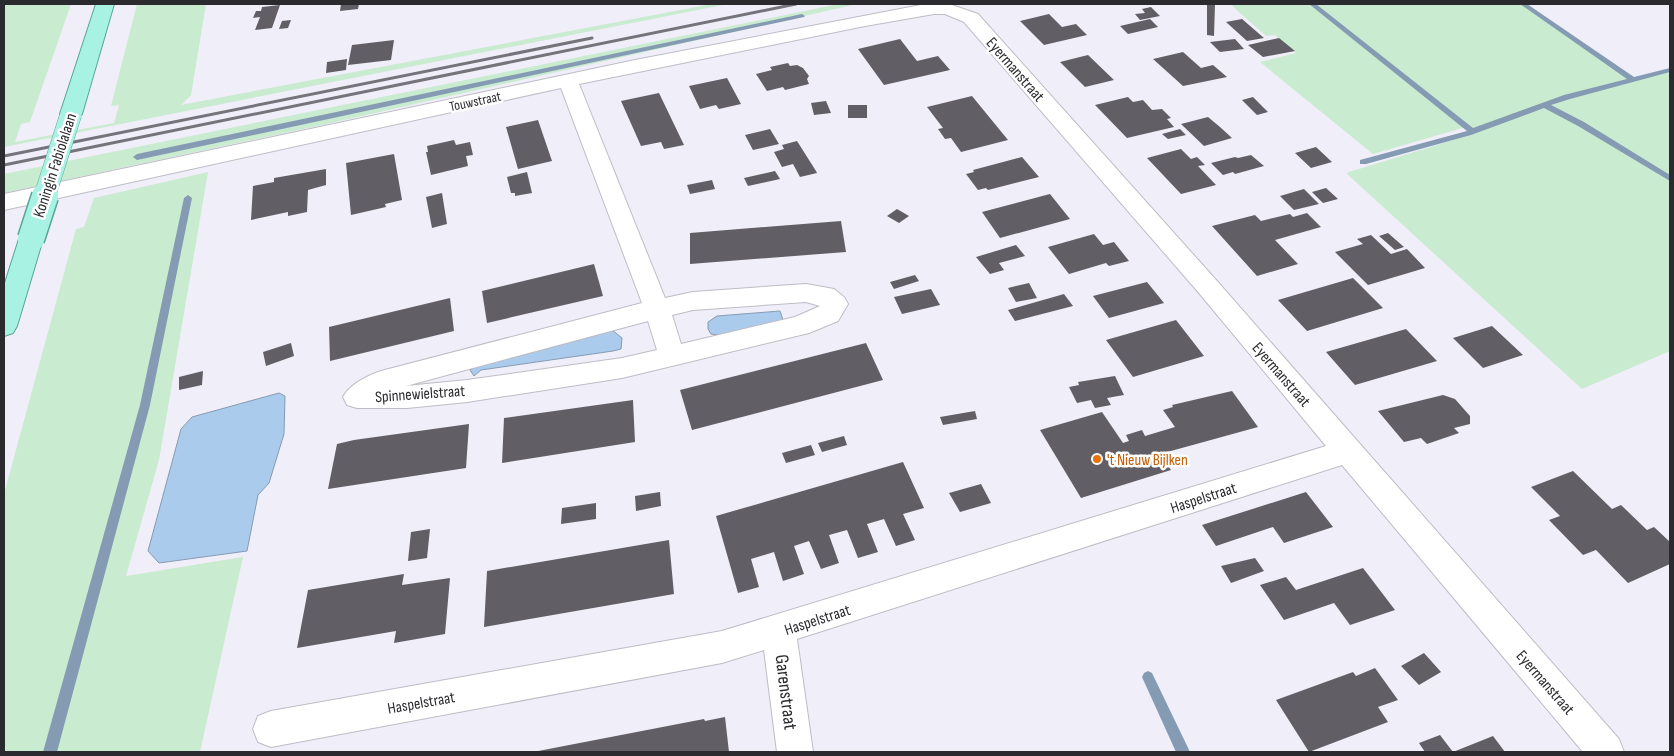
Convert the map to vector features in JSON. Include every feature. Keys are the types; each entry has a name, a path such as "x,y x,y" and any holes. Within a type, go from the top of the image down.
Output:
{"main road":[{"name":"Koningin Fabiolalaan","path":"4,326 105,4"}],"street":[{"name":"Touwstraat","path":"4,202 568,81 865,20 926,9 948,9"},
{"name":"Eyermanstraat","path":"948,9 970,18 1208,287 1606,752"},
{"path":"568,81 657,309 672,356"},
{"name":"Spinnewielstraat","path":"806,293 825,296 835,304 829,314 800,326 622,368 467,391 407,397 357,396 381,382 657,309 693,301 806,293"},
{"name":"Haspelstraat","path":"271,728 722,647 779,631 1348,451"},
{"name":"Garenstraat","path":"779,631 795,752"}],"green space":[{"path":"4,4 71,4 30,122 21,124 15,142 114,123 119,105 111,106 137,4 206,4 191,95 181,105 712,4 728,4 4,147"},
{"path":"839,4 857,4 322,125 4,193 4,174"},
{"path":"1230,4 1527,4 1633,78 1670,72 1670,351 1582,389 1346,173 1479,132 1466,127 1373,154 1260,62 1296,53 1275,35 1266,36"},
{"path":"208,172 159,460 126,576 243,557 200,752 4,752 4,494 76,229 84,227 94,198"}],"water":[{"path":"780,311 784,323 728,336 711,334 708,329 708,322 717,316"},
{"path":"612,330 622,338 621,349 481,370 474,376 470,370 474,367"},
{"path":"279,393 285,396 284,434 269,483 258,495 247,551 159,563 148,551 181,429 192,417"}],"building":[{"path":"341,4 359,4 358,9 340,11"},
{"path":"1207,4 1215,4 1214,36 1207,35"},
{"path":"280,5 272,28 255,30 260,17 253,18 256,11 261,11 262,7"},
{"path":"1151,7 1160,16 1140,20 1135,14 1145,13 1142,9"},
{"path":"1049,14 1062,27 1076,24 1087,35 1044,45 1020,21"},
{"path":"1150,19 1158,27 1128,34 1120,26"},
{"path":"1242,19 1264,38 1247,41 1226,22"},
{"path":"291,20 288,28 279,29 282,21"},
{"path":"1279,38 1295,51 1263,57 1248,45"},
{"path":"900,39 917,61 938,56 950,70 884,85 858,49"},
{"path":"1235,39 1244,49 1220,52 1210,42"},
{"path":"394,40 391,60 348,65 352,45"},
{"path":"1183,52 1201,68 1213,65 1227,77 1183,86 1153,59"},
{"path":"1088,55 1114,80 1085,87 1060,62"},
{"path":"347,59 346,70 326,73 327,62"},
{"path":"788,63 790,66 797,65 803,68 809,76 807,79 809,84 785,90 783,87 767,91 756,74 772,70 770,67"},
{"path":"727,78 741,104 719,109 716,105 700,109 689,86"},
{"path":"659,93 684,145 664,149 661,142 641,146 621,101"},
{"path":"972,96 1008,140 961,152 951,138 945,139 938,129 943,128 927,107"},
{"path":"1128,97 1133,102 1143,100 1152,110 1162,109 1171,118 1167,119 1174,127 1127,138 1095,105"},
{"path":"1253,97 1268,112 1257,115 1242,100"},
{"path":"826,101 831,113 814,115 811,103"},
{"path":"848,105 867,105 867,118 848,118"},
{"path":"1208,117 1232,138 1204,146 1181,124"},
{"path":"538,120 552,161 518,169 506,127"},
{"path":"770,129 779,144 753,150 745,135"},
{"path":"1180,129 1186,135 1168,139 1162,134"},
{"path":"454,140 456,145 470,142 473,155 466,156 468,166 431,175 426,152 428,152 427,146"},
{"path":"797,141 817,173 800,177 793,164 782,167 774,152 784,149 782,145"},
{"path":"1316,147 1332,162 1311,168 1295,153"},
{"path":"1181,149 1191,159 1197,157 1205,165 1198,166 1216,185 1181,194 1147,158"},
{"path":"394,154 402,200 385,204 386,207 351,215 346,163"},
{"path":"1251,155 1264,166 1235,174 1233,172 1223,175 1211,163 1235,157"},
{"path":"1022,157 1039,177 988,190 986,188 978,190 966,174 974,172 973,170"},
{"path":"326,169 326,185 308,190 307,212 288,216 288,212 251,220 253,186 274,182 274,178"},
{"path":"775,171 780,179 748,186 744,178"},
{"path":"527,172 532,193 515,196 515,193 511,193 507,177"},
{"path":"712,180 715,189 690,194 687,185"},
{"path":"1326,188 1338,199 1323,203 1312,192"},
{"path":"1304,189 1319,204 1294,210 1280,196"},
{"path":"442,193 447,224 432,228 426,197"},
{"path":"1050,194 1070,219 1000,238 982,212"},
{"path":"897,209 909,216 899,223 887,216"},
{"path":"1307,213 1321,227 1275,240 1298,264 1257,276 1212,226 1255,215 1261,221 1290,214 1293,217"},
{"path":"841,221 846,252 690,264 690,233"},
{"path":"1388,233 1404,247 1395,250 1379,236"},
{"path":"1094,234 1103,245 1114,242 1129,261 1109,266 1106,263 1069,274 1048,247"},
{"path":"1371,235 1391,254 1407,249 1425,268 1368,285 1335,252 1363,244 1357,239"},
{"path":"1016,245 1025,256 999,263 1004,270 990,274 976,257"},
{"path":"594,264 603,296 487,323 482,291"},
{"path":"915,275 919,281 894,289 890,282"},
{"path":"1353,278 1383,308 1307,331 1278,300"},
{"path":"1147,282 1164,303 1109,318 1093,296"},
{"path":"1029,283 1037,298 1016,302 1008,288"},
{"path":"931,289 940,305 902,314 894,297"},
{"path":"1064,294 1073,306 1015,321 1008,310"},
{"path":"450,298 454,331 330,361 329,327"},
{"path":"1176,320 1204,356 1133,377 1106,340"},
{"path":"1492,326 1523,355 1483,368 1453,338"},
{"path":"1406,329 1437,361 1355,385 1326,352"},
{"path":"291,343 294,356 266,366 263,352"},
{"path":"866,343 883,380 692,430 680,390"},
{"path":"203,371 202,385 179,390 179,377"},
{"path":"1115,376 1124,395 1107,398 1111,405 1095,408 1091,400 1077,403 1069,387 1079,385 1078,382"},
{"path":"1232,391 1258,427 1160,454 1171,470 1081,498 1040,430 1102,412 1123,443 1129,441 1126,435 1142,430 1145,436 1175,427 1163,410 1173,407 1172,405"},
{"path":"1443,395 1455,399 1470,416 1470,424 1454,428 1459,433 1427,444 1421,438 1404,442 1378,411"},
{"path":"633,400 635,442 502,463 504,418"},
{"path":"975,411 977,419 943,425 940,417"},
{"path":"469,424 466,468 328,489 337,444"},
{"path":"844,436 847,445 822,452 818,443"},
{"path":"811,445 815,455 786,463 782,453"},
{"path":"903,462 924,508 903,514 915,540 896,546 884,519 867,524 878,552 858,558 847,530 829,535 839,563 821,569 809,541 794,546 804,574 783,581 774,552 751,559 759,587 738,593 716,516"},
{"path":"1573,471 1612,509 1621,505 1647,530 1654,527 1670,542 1670,564 1628,583 1596,550 1583,555 1549,520 1560,516 1531,487"},
{"path":"981,484 991,503 960,512 949,493"},
{"path":"660,492 661,506 636,511 635,496"},
{"path":"1306,492 1333,527 1284,543 1273,527 1216,546 1202,525"},
{"path":"596,503 596,519 561,524 562,508"},
{"path":"430,529 427,558 408,561 411,532"},
{"path":"669,540 674,594 484,627 487,571"},
{"path":"1255,558 1264,571 1231,583 1221,566"},
{"path":"1363,568 1395,610 1350,625 1334,603 1284,620 1260,585 1286,577 1296,590"},
{"path":"404,574 402,585 450,578 445,634 394,643 396,631 297,648 308,590"},
{"path":"1424,653 1441,672 1419,685 1401,666"},
{"path":"1375,668 1398,700 1378,707 1388,722 1309,752 1276,700 1353,672 1356,676"},
{"path":"725,717 729,752 533,752 704,719 705,721"},
{"path":"1440,735 1453,752 1425,752 1419,743"},
{"path":"1493,736 1505,752 1453,752"}],"waterway":[{"path":"1312,4 1472,131"},
{"path":"1523,4 1632,79"},
{"path":"137,157 802,16"},
{"path":"1544,105 1567,97 1670,70"},
{"path":"1363,162 1468,133 1544,105"},
{"path":"1544,105 1581,124 1670,178"},
{"path":"50,752 145,405 188,198"},
{"path":"1148,677 1183,752"}],"railway":[{"path":"4,165 796,4"},
{"path":"4,156 592,38"}],"place":[{"name":"'t Nieuw Bijlken","path":"1097,459"}]}
